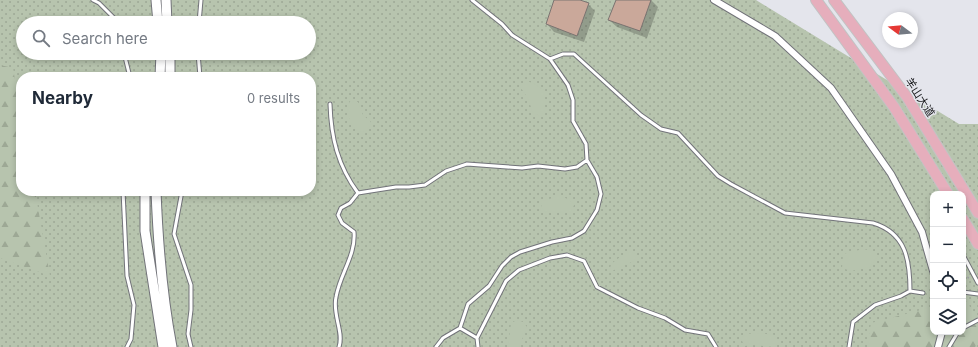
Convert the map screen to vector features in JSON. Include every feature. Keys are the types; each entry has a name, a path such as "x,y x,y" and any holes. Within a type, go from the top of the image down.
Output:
{"main road":[{"path":"816,0 894,107 946,191"},
{"name":"羊山大道","path":"834,0 907,97 978,213"},
{"path":"966,224 978,244"}],"street":[{"path":"156,0 157,16"},
{"path":"166,0 167,16"},
{"path":"714,0 775,36 831,88 891,174 922,232 931,263"},
{"path":"160,72 161,60"},
{"path":"170,60 170,72"},
{"path":"145,196 145,231 163,347"},
{"path":"156,196 158,238 165,310 172,347"},
{"path":"938,347 941,335"}],"lane":[{"path":"93,0 99,3 112,16"},
{"path":"200,16 201,0"},
{"path":"436,347 443,338 460,328 468,304 489,286 502,266 511,257 520,252 572,238 584,231 597,210 601,194 597,177 587,160 586,144 573,121 573,100 568,85 550,59 512,35 502,24 472,0"},
{"path":"550,59 563,54 574,54 641,114 661,129 678,134 718,176 785,213 873,223 883,226 899,240 906,253 910,267 910,291"},
{"path":"126,60 129,72"},
{"path":"199,60 200,72"},
{"path":"330,104 331,126 336,153 346,177 358,193"},
{"path":"339,347 341,342 335,311 335,298 355,243 354,232 342,223 338,215 341,208 350,203 358,193 396,187 425,185 446,172 467,164 522,168 538,166 565,168 577,167 587,160"},
{"path":"123,196 127,276 134,305 130,339 127,347"},
{"path":"181,196 174,234 191,285 191,310 188,334 191,347"},
{"path":"478,347 477,338 506,281 519,270 550,258 567,255 584,261 597,287 638,308 665,318 685,330 708,334 716,347"},
{"path":"966,261 978,283"},
{"path":"849,347 853,322 875,304 901,296 910,291 923,293"},
{"path":"966,292 978,294"},
{"path":"966,326 978,320"},
{"path":"460,328 477,338"},
{"path":"949,347 956,335"}],"path":[{"path":"966,277 972,280"}],"green space":[{"path":"0,0 756,0 959,124 978,124 978,347 0,347"},
{"path":"0,65 13,68 16,85 16,196 36,196 50,276 0,258"},
{"path":"526,81 533,83 545,91 545,110 542,116 532,111 528,99 520,87"},
{"path":"350,101 358,102 363,115 371,122 368,129 364,132 354,128 351,123 348,116"},
{"path":"556,197 568,199 574,205 571,212 547,213 541,208 542,201"},
{"path":"863,249 873,251 878,256 870,267 851,271 842,268 843,254"},
{"path":"631,252 637,255 634,261 612,271 610,269 611,264 624,254"},
{"path":"966,300 978,318 978,342 975,347 867,347 871,323 930,308 930,335 966,335"},
{"path":"517,320 523,322 527,327 519,347 508,347 511,323"},
{"path":"758,333 775,335 779,343 774,347 752,345 744,346 741,338 746,334"}],"building":[{"path":"554,0 580,0 589,3 577,36 546,24"},
{"path":"616,0 651,0 640,31 608,20"}]}
